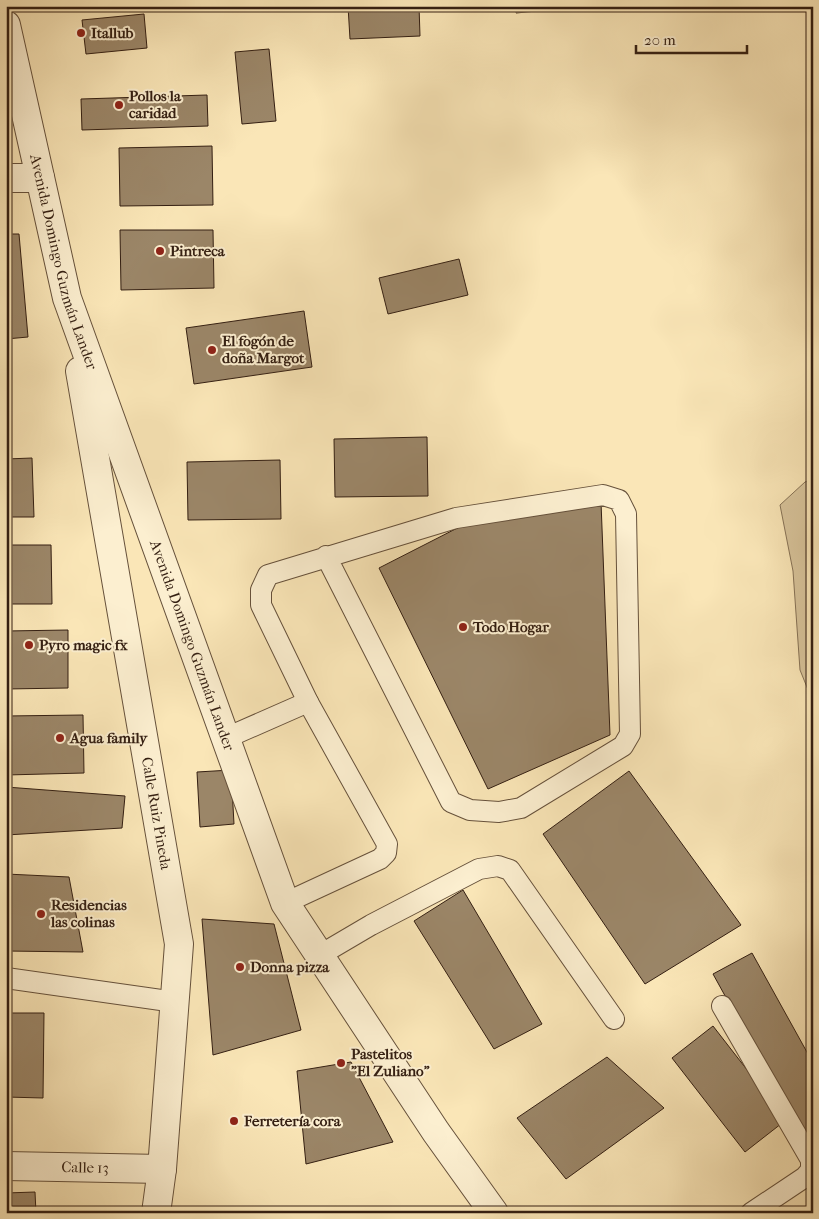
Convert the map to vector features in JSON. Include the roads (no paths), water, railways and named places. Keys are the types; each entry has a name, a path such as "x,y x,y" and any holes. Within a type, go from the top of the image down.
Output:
{"street":[{"name":"Avenida Domingo Guzmán Lander","path":"6,25 67,298 285,903 436,1132 494,1213"},
{"path":"6,178 40,178"},
{"name":"Calle Ruiz Pineda","path":"67,298 179,944 162,1169 156,1213"},
{"name":"Calle 13","path":"6,1166 162,1169"}],"lane":[{"path":"285,903 380,858 386,852 387,844 308,702 261,605 261,590 268,575 326,556 456,518 603,496 620,500 626,514 630,734 623,746 521,808 499,812 470,810 451,802 326,556"},
{"path":"226,738 308,702"},
{"path":"320,955 371,925 479,869 498,866 510,870 614,1019"},
{"path":"6,978 175,1002"},
{"path":"722,1006 811,1160 811,1170 805,1177 751,1213"}],"place":[{"name":"Itallub","path":"81,33"},
{"name":"Pollos la caridad","path":"119,105"},
{"name":"Pintreca","path":"160,251"},
{"name":"El fogón de doña Margot","path":"212,350"},
{"name":"Todo Hogar","path":"463,627"},
{"name":"Pyro magic fx","path":"29,645"},
{"name":"Agua family","path":"60,738"},
{"name":"Residencias las colinas","path":"41,914"},
{"name":"Donna pizza","path":"240,967"},
{"name":"Pastelitos \"El Zuliano\"","path":"341,1063"},
{"name":"Ferretería cora","path":"234,1121"}]}
